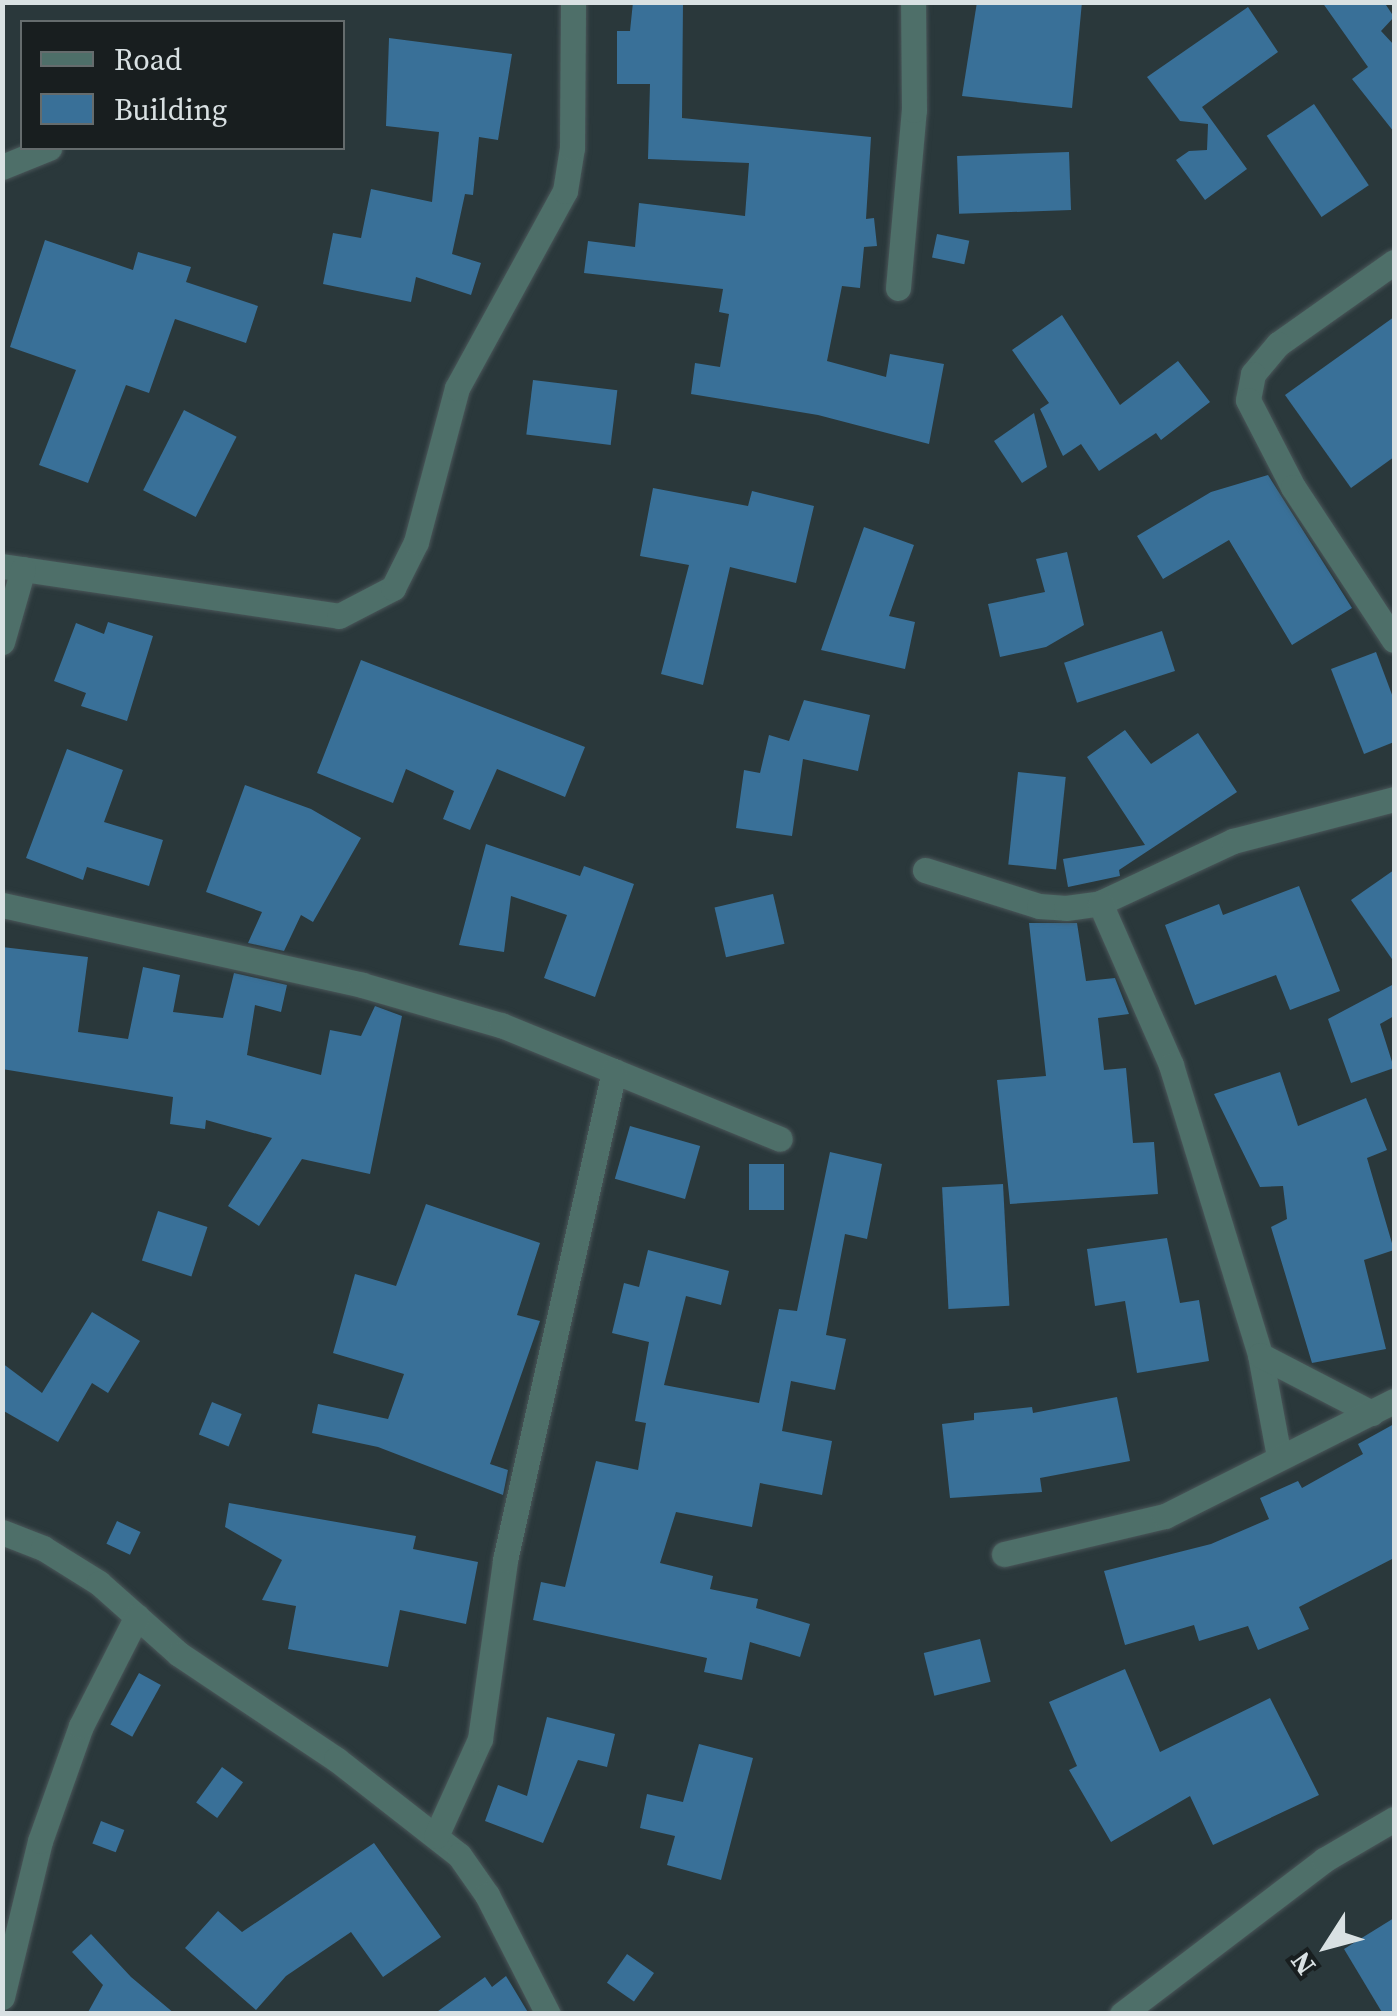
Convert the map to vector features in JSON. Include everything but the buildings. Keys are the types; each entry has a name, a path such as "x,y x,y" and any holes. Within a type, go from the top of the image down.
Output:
{"street":[{"path":"2,642 13,567 339,616 392,588 416,542 457,388 565,191 574,2"},
{"path":"898,288 913,127 913,2"},
{"path":"2,167 44,150"},
{"path":"1394,262 1278,344 1253,374 1248,400 1324,538 1394,640"},
{"path":"925,870 1038,906 1100,903 1233,841 1394,799"},
{"path":"1100,903 1171,1066 1260,1355 1279,1458"},
{"path":"2,904 362,985 501,1025 780,1138"},
{"path":"436,1836 480,1739 505,1560 614,1071"},
{"path":"1260,1355 1383,1407"},
{"path":"1004,1554 1165,1516 1383,1407"},
{"path":"2,1532 43,1548 138,1616 179,1654 436,1836 488,1894 548,2014"},
{"path":"2,1997 40,1841 81,1726 138,1616"},
{"path":"1122,2014 1324,1860 1394,1819"}]}
